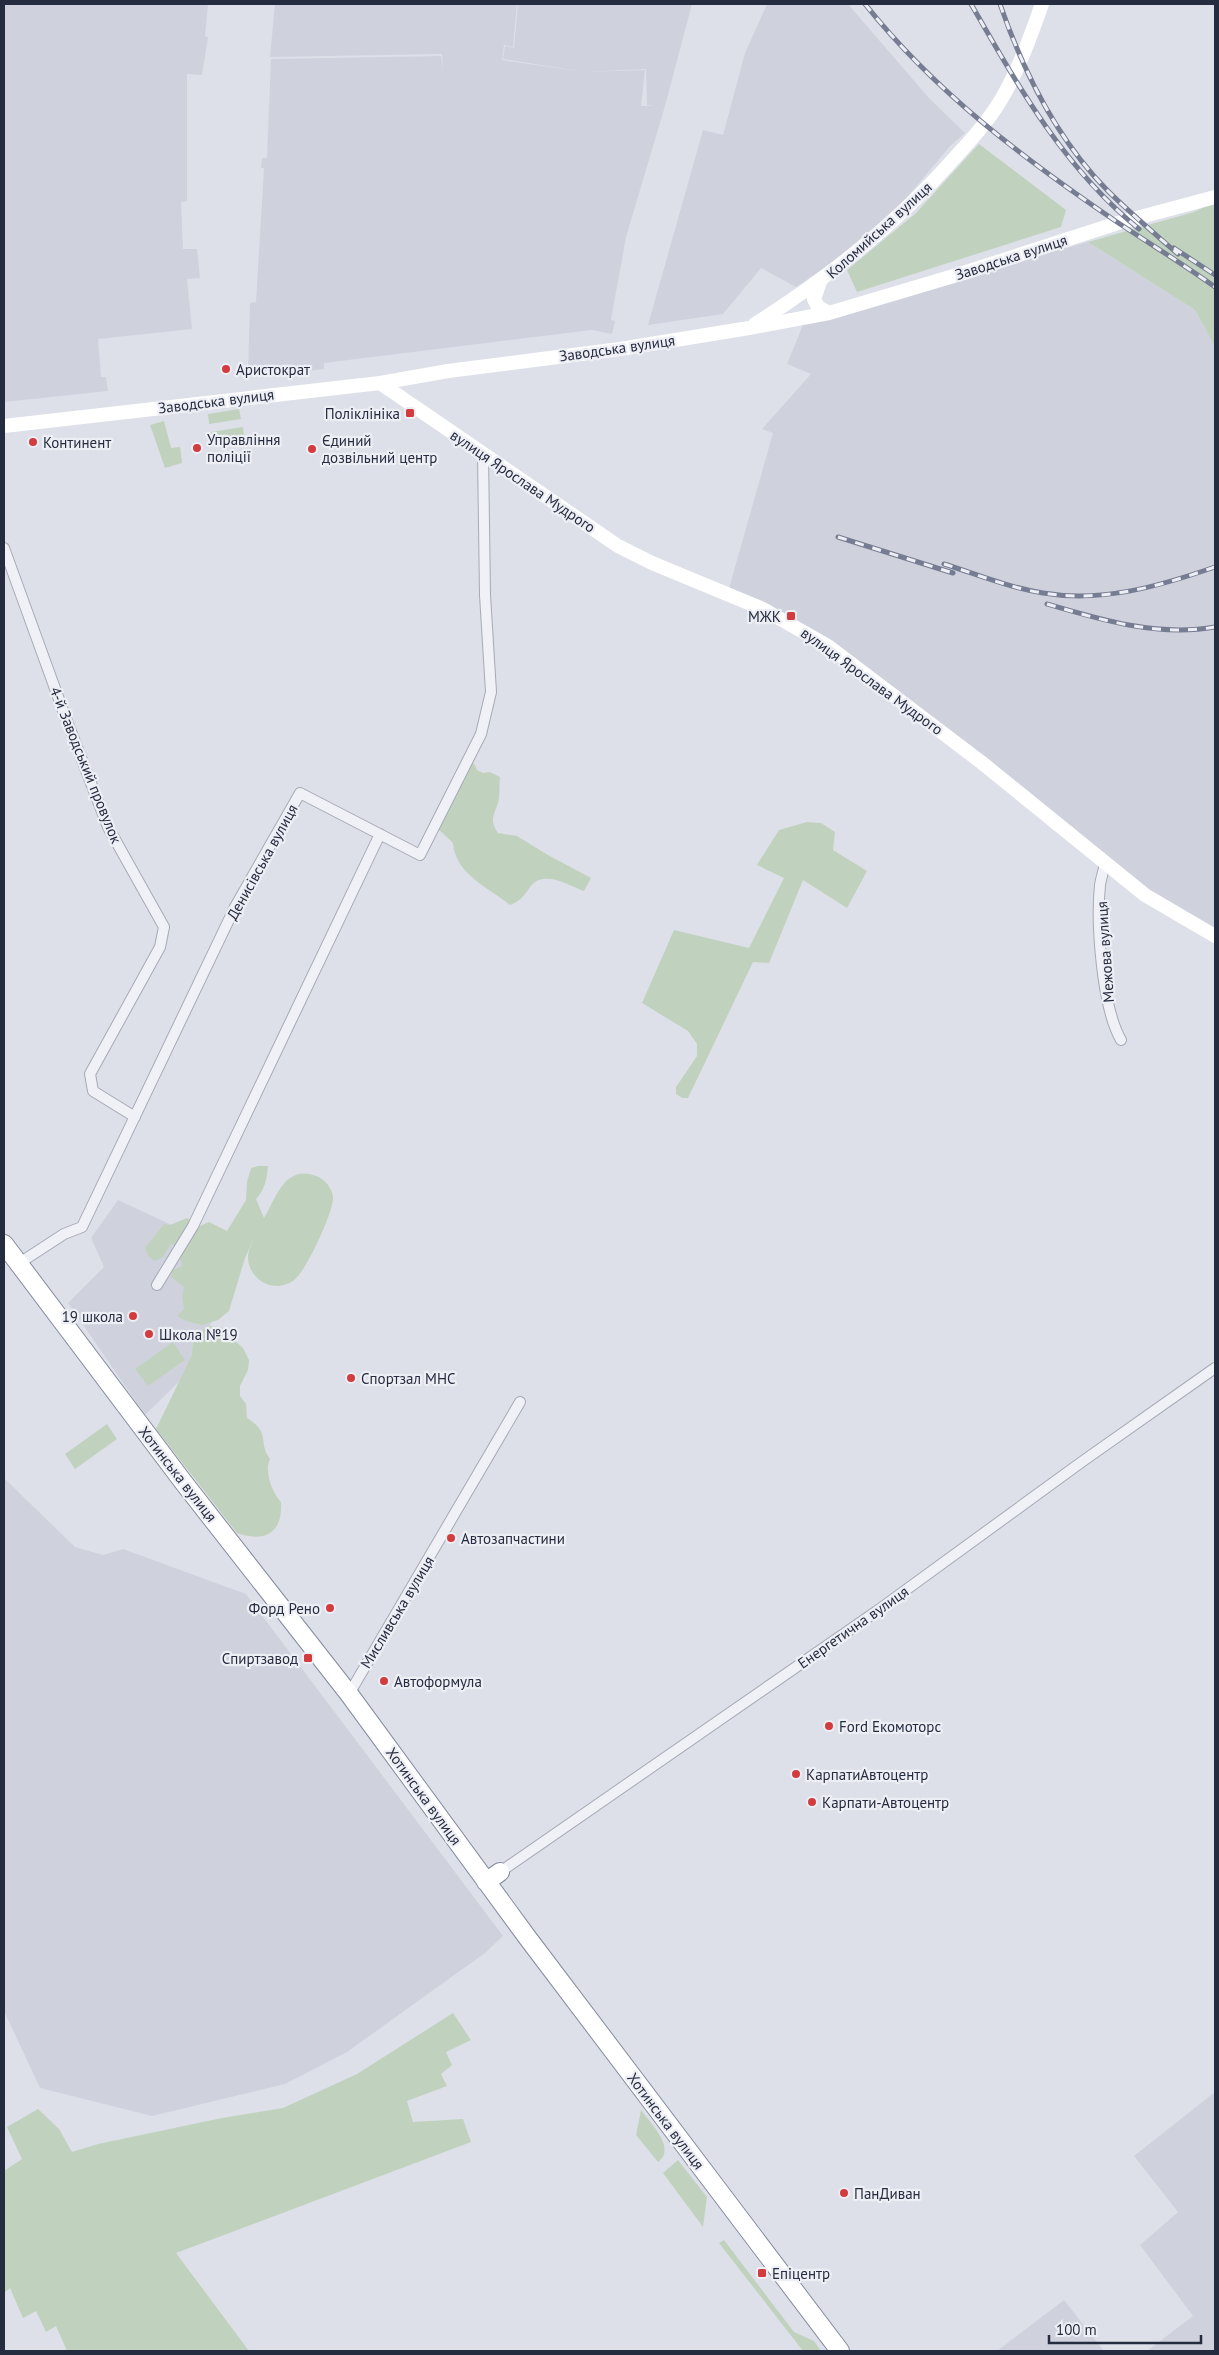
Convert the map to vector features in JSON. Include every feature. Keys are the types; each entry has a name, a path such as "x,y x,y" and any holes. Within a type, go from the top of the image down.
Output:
{"highway":[{"name":"Хотинська вулиця","path":"4,1244 184,1483 493,1877 840,2351"}],"main road":[{"name":"Коломийська вулиця","path":"749,328 820,282 870,242 916,200 984,125 1002,97 1042,4"},
{"name":"Заводська вулиця","path":"4,426 380,383 620,349 830,313 957,275 1118,223 1215,197"},
{"path":"820,282 814,299 818,307 830,313"},
{"name":"вулиця Ярослава Мудрого","path":"380,383 618,546 652,563 763,609 828,646 982,762 1145,895 1215,936"}],"street":[{"name":"Денисівська вулиця","path":"18,1264 64,1234 82,1227 235,907 300,793 420,855 481,734 491,692 485,595 483,454"},
{"name":"4-й Заводський провулок","path":"4,548 64,716 105,820 164,927 160,947 90,1074 93,1091 135,1117"},
{"path":"157,1285 193,1226 380,834"},
{"name":"Межова вулиця","path":"1105,863 1100,885 1101,948 1112,1025 1120,1040"},
{"name":"Енергетична вулиця","path":"493,1877 877,1611 1083,1461 1215,1368"},
{"name":"Мисливська вулиця","path":"349,1694 520,1402"}],"shaded area":[{"path":"4,4 208,4 205,36 208,37 202,75 187,74 187,201 181,202 183,249 197,249 200,278 187,279 192,329 98,339 101,377 106,377 108,391 4,402"},
{"path":"275,4 517,4 513,47 504,45 502,60 584,72 503,59 505,46 514,48 518,4 692,4 665,106 626,237 611,320 615,321 612,334 592,330 324,363 324,369 261,376 260,372 248,373 250,303 256,302 264,168 261,168 262,158 267,158 271,59 441,56 443,69 442,54 270,57","holes":["646,69 647,105 653,106 641,106 645,70 584,72"]},
{"path":"767,4 848,4 928,97 965,133 950,146 894,213 857,246 796,287 761,268 723,314 648,325 703,130 723,135 745,53"},
{"path":"1088,242 1195,310 1215,347 1215,935 1146,894 830,645 728,592 773,433 762,429 811,374 787,364 805,320"},
{"name":"Школа №19","path":"118,1200 236,1255 196,1365 145,1415 68,1303 104,1267 91,1238"},
{"path":"4,1478 75,1547 103,1555 123,1549 246,1594 503,1936 485,1953 347,2052 285,2084 152,2116 40,2088 4,2011"},
{"path":"1215,2092 1215,2351 1147,2351 1193,2316 1140,2245 1178,2212 1134,2156"},
{"path":"1064,2300 1104,2351 997,2351"}],"green space":[{"path":"979,144 1066,210 1061,227 857,292 847,270 915,214"},
{"path":"1215,202 1215,347 1195,310 1088,242 1194,212"},
{"path":"239,409 241,419 209,424 208,414"},
{"path":"164,421 171,448 180,447 182,463 165,468 150,425"},
{"path":"243,427 244,437 212,442 211,432"},
{"path":"468,760 475,765 477,770 483,773 490,772 500,777 499,798 493,819 498,833 517,836 591,878 584,891 556,880 542,879 535,882 522,898 510,905 466,872 455,854 453,843 435,826"},
{"path":"807,822 821,823 835,832 833,850 867,871 847,908 803,880 769,963 753,962 688,1098 682,1098 676,1094 676,1087 697,1056 697,1044 688,1031 642,1003 674,930 749,948 784,878 757,865 779,830"},
{"path":"268,1166 265,1184 262,1192 256,1199 264,1218 283,1185 296,1175 316,1176 327,1184 333,1196 332,1203 330,1213 319,1238 301,1272 286,1284 273,1286 257,1278 250,1268 248,1255 254,1238 245,1258 229,1311 218,1320 202,1325 186,1321 177,1316 184,1309 182,1296 184,1287 171,1277 172,1270 182,1266 178,1245 171,1244 163,1257 155,1261 148,1256 145,1248 164,1224 170,1225 187,1218 200,1226 209,1222 227,1231 246,1200 247,1182 251,1168"},
{"path":"208,1326 228,1330 233,1339 243,1348 249,1360 248,1370 240,1386 240,1396 246,1404 247,1418 262,1433 264,1447 270,1459 268,1476 281,1502 279,1521 270,1533 264,1536 247,1536 237,1533 156,1429 192,1355 196,1338"},
{"path":"173,1342 185,1360 148,1386 135,1369"},
{"path":"107,1424 117,1439 75,1469 65,1454"},
{"path":"453,2013 471,2040 446,2052 452,2065 441,2074 447,2086 407,2101 413,2122 463,2119 471,2142 176,2253 249,2351 67,2351 56,2326 46,2332 36,2311 23,2318 10,2288 4,2293 4,2171 22,2159 7,2127 38,2109 59,2129 72,2152 98,2144 222,2118 283,2108 357,2074"},
{"path":"641,2110 655,2128 663,2143 665,2150 663,2157 658,2162 636,2135"},
{"path":"678,2160 707,2197 703,2227 663,2173"},
{"path":"724,2240 794,2332 814,2341 821,2351 803,2351 719,2243"}],"railway":[{"path":"865,4 921,66 951,95 1015,149 1082,198 1215,287"},
{"path":"971,4 1025,95 1065,153 1112,205 1139,229"},
{"path":"1000,4 1019,54 1031,79 1043,103 1072,149 1107,190 1178,254"},
{"path":"1174,248 1215,275"},
{"path":"838,537 953,573"},
{"path":"944,564 1031,591 1065,596 1087,596 1130,591 1215,567"},
{"path":"1047,604 1109,621 1151,628 1194,630 1215,627"}],"place":[{"name":"Аристократ","path":"226,369"},
{"name":"Поліклініка","path":"410,413"},
{"name":"Континент","path":"33,442"},
{"name":"Управління поліції","path":"197,448"},
{"name":"Єдиний дозвільний центр","path":"312,449"},
{"name":"МЖК","path":"791,616"},
{"name":"19 школа","path":"133,1316"},
{"name":"Школа №19","path":"149,1334"},
{"name":"Спортзал МНС","path":"351,1378"},
{"name":"Автозапчастини","path":"451,1538"},
{"name":"Форд Рено","path":"330,1608"},
{"name":"Спиртзавод","path":"308,1658"},
{"name":"Автоформула","path":"384,1681"},
{"name":"Ford Екомоторс","path":"829,1726"},
{"name":"КарпатиАвтоцентр","path":"796,1774"},
{"name":"Карпати-Автоцентр","path":"812,1802"},
{"name":"ПанДиван","path":"844,2193"},
{"name":"Епіцентр","path":"762,2273"}]}
